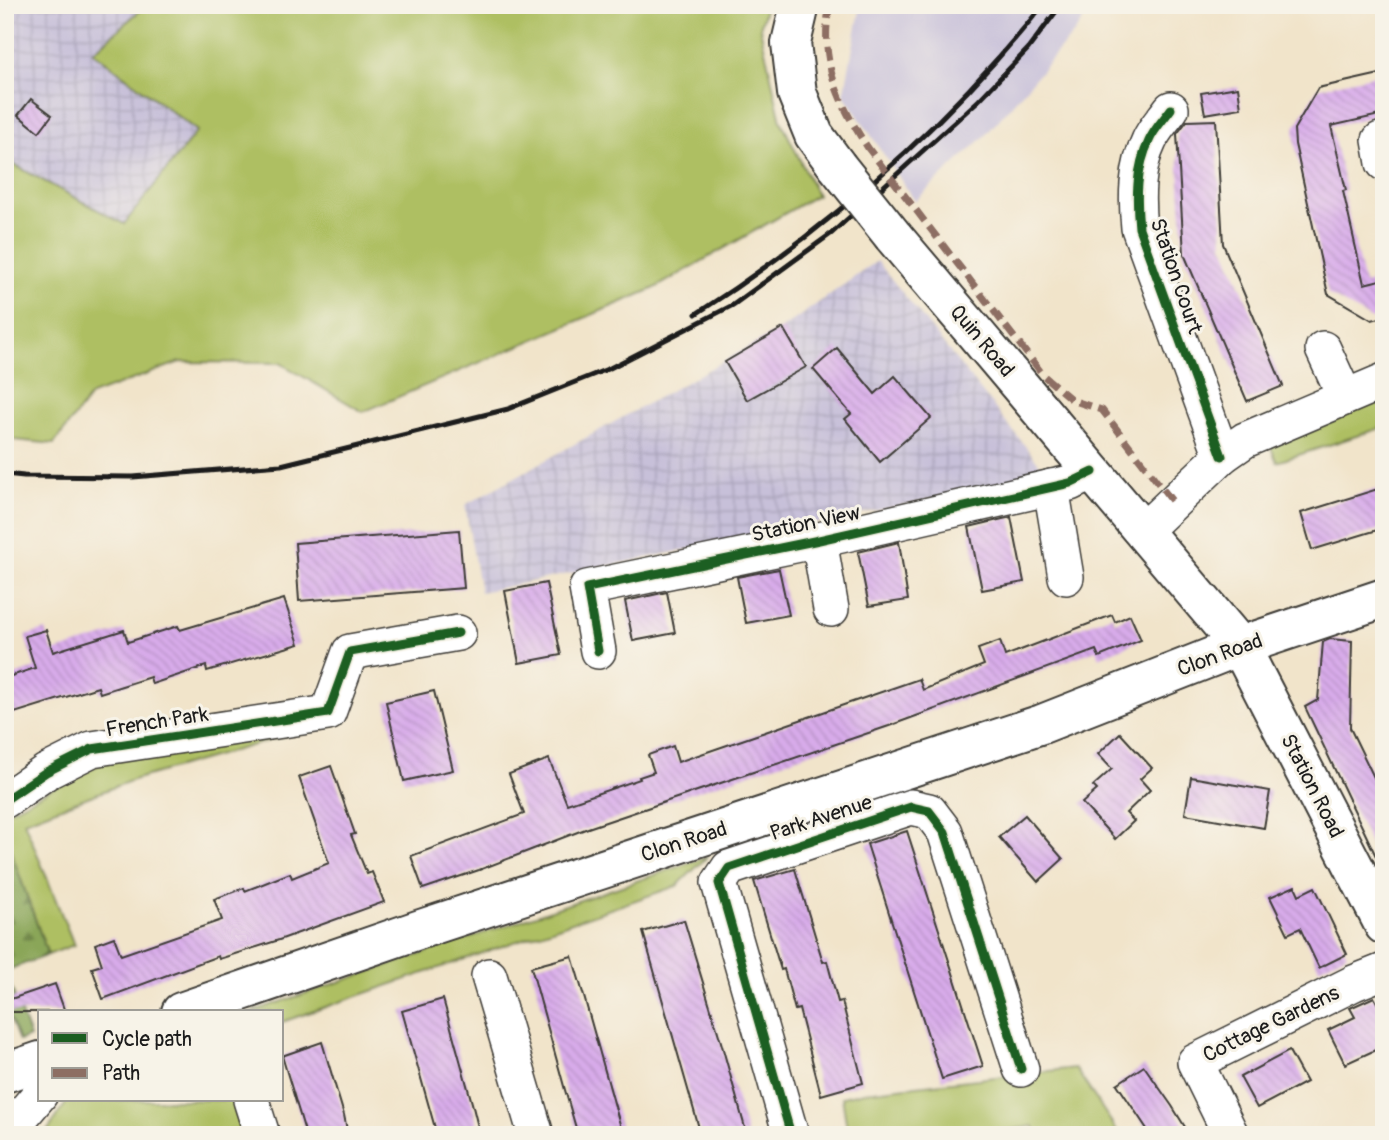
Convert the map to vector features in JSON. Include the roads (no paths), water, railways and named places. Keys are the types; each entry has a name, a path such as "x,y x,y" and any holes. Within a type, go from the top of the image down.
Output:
{"main road":[{"name":"Quin Road","path":"800,5 791,43 797,93 814,135 893,236 1240,646"},
{"name":"Clon Road","path":"187,1010 418,930 1042,724 1240,646 1384,598"},
{"name":"Station Road","path":"1240,646 1384,925"},
{"path":"5,1073 38,1062"}],"street":[{"name":"Station Court","path":"1171,109 1149,139 1141,164 1136,198 1139,228 1222,456"},
{"path":"1323,349 1345,397"},
{"path":"1143,531 1222,456 1245,440 1384,382"},
{"name":"Station View","path":"598,651 587,588 819,540 1070,483 1093,472"},
{"path":"1051,487 1066,577"},
{"name":"Station View","path":"819,540 831,610"},
{"name":"French Park","path":"5,800 46,772 92,749 328,713 349,652 458,633"},
{"name":"Park Avenue","path":"791,1135 719,883 729,867 911,807 929,811 945,832 1021,1069"},
{"name":"Cottage Gardens","path":"1231,1135 1195,1062 1354,983 1384,971"},
{"path":"489,976 536,1135"},
{"path":"17,1135 19,1119 38,1096"},
{"path":"252,1102 262,1135"}],"railway":[{"path":"696,314 792,247 882,174 966,93 1043,5"},
{"path":"5,474 133,477 281,465 508,409 610,368 733,305 832,233 979,100 1028,49 1061,5"}]}
